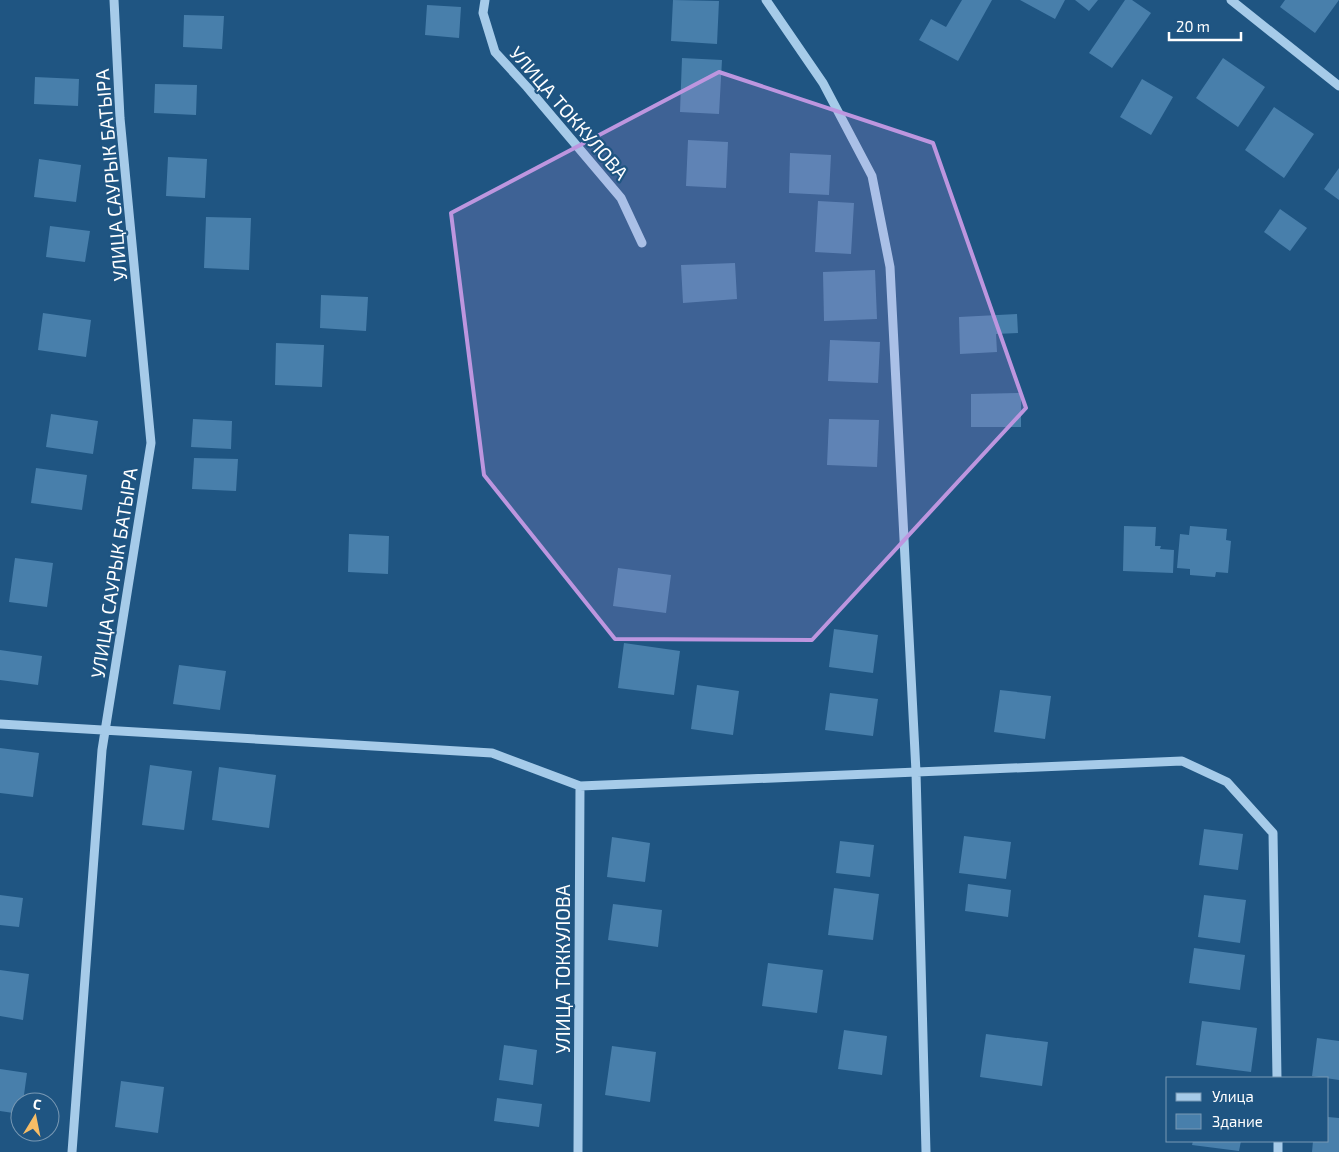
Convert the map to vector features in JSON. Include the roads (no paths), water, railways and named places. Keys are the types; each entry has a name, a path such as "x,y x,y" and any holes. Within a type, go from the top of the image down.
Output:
{"street":[{"name":"УЛИЦА САУРЫК БАТЫРА","path":"72,1152 105,730 151,444 120,118 114,0"},
{"name":"УЛИЦА ТОККУЛОВА","path":"485,0 483,13 495,52 527,86 621,198 642,243"},
{"path":"766,0 823,83 872,176 890,267 916,772 926,1152"},
{"path":"1231,0 1339,86"},
{"path":"0,724 492,753 580,786 1182,761 1227,782 1273,833 1278,1077"},
{"name":"УЛИЦА ТОККУЛОВА","path":"578,1152 580,786"}]}
